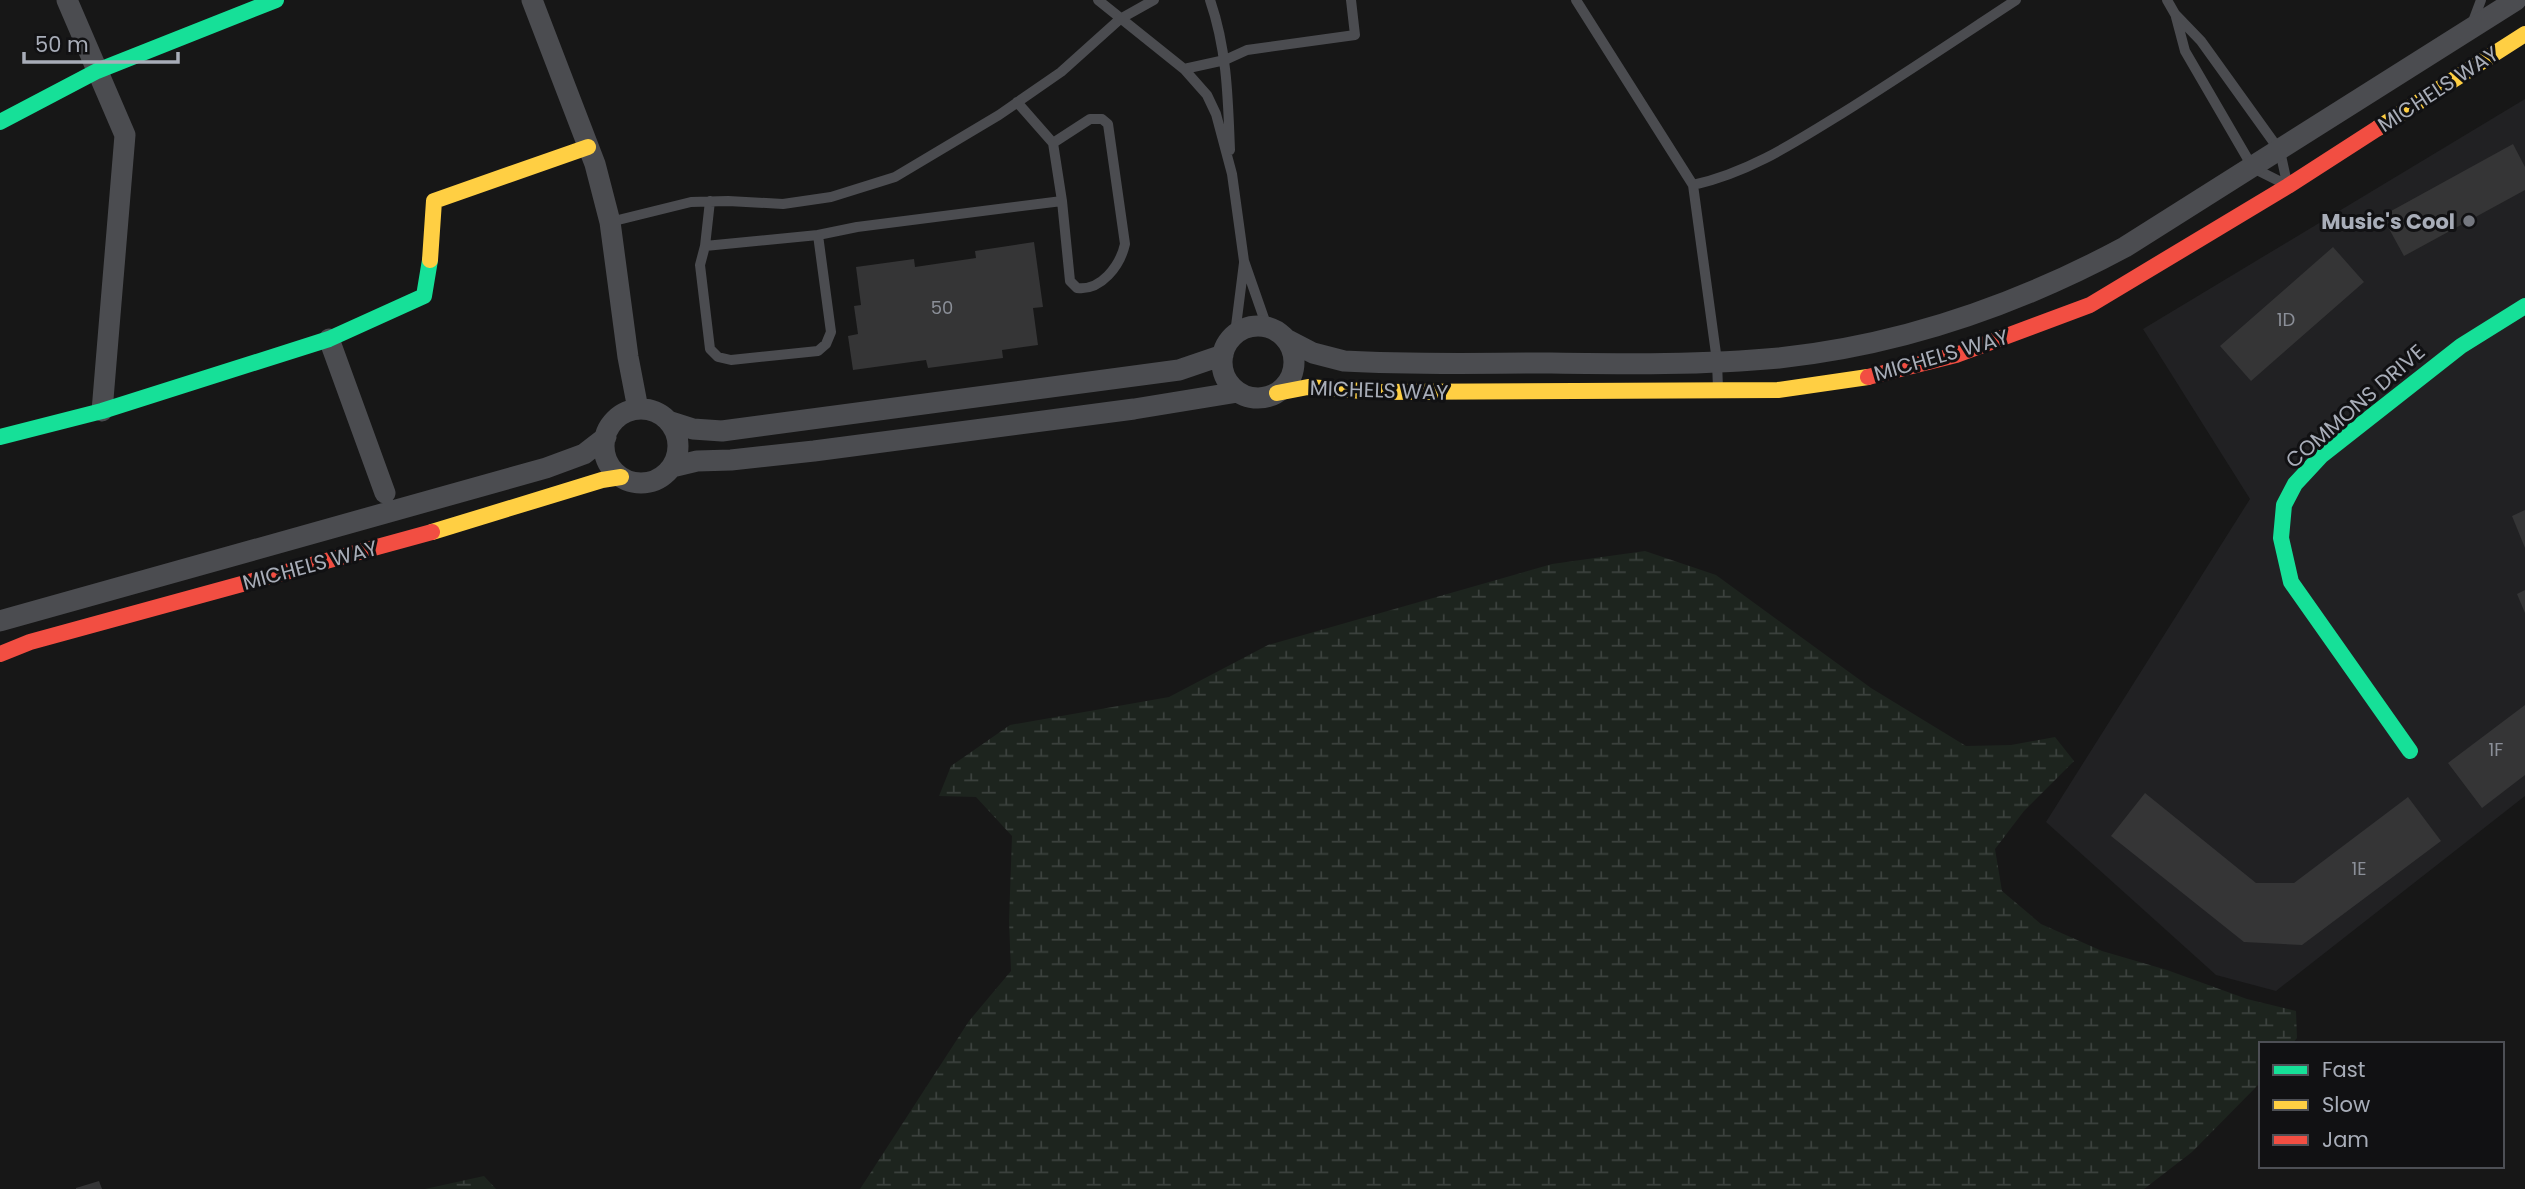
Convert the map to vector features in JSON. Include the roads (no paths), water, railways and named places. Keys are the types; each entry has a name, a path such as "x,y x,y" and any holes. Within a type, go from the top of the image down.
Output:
{"street":[{"path":"67,0 125,135 102,411"},
{"path":"0,122 97,71 276,0"},
{"name":"MICHELS WAY","path":"1286,340 1312,353 1353,362 1593,364 1717,361 1777,358 1870,344 1947,323 2002,306 2082,270 2125,247 2516,0"},
{"path":"538,3 588,147 610,222 628,357 638,409"},
{"name":"MICHELS WAY","path":"1277,393 1308,387 1376,392 1718,391 1804,387 1868,377 1956,355 2090,305 2119,289 2288,186 2525,34"},
{"path":"0,437 102,411 329,339 424,296 432,244 434,201 588,147"},
{"name":"COMMONS DRIVE","path":"2410,751 2291,582 2283,560 2281,516 2288,496 2301,477 2322,457 2452,351 2525,306"},
{"path":"1223,355 1179,370 722,431 693,429 668,421 659,414 638,409 617,418 606,437 604,448 607,459 621,477 632,482 645,483 657,479 672,467 697,461 731,460 1134,409 1238,391 1257,398 1277,393 1286,385 1292,374 1292,350 1278,332 1268,327 1245,328 1227,343 1223,355 1225,375 1238,391"},
{"path":"329,339 385,493"},
{"path":"668,421 678,441 672,467"},
{"name":"MICHELS WAY","path":"0,621 546,468 584,454 606,437"},
{"name":"MICHELS WAY","path":"0,654 30,642 398,542 602,480 621,477"}],"lane":[{"path":"1098,0 1184,69 1208,95 1216,114 1231,174"},
{"path":"610,222 691,202 795,202 831,197 895,177 1061,72 1120,19 1154,0"},
{"path":"1210,0 1225,60 1231,174 1244,261 1268,327"},
{"path":"1184,69 1225,60 1247,50 1355,35 1351,0"},
{"path":"1576,0 1693,185 1717,361 1718,391"},
{"path":"1693,185 1742,171 1807,136 2016,0"},
{"path":"2166,0 2175,14 2202,41 2280,151 2288,186"},
{"path":"2470,29 2481,0"},
{"path":"2175,14 2185,51 2253,168 2288,186"},
{"path":"1017,102 1053,143 1070,281 1077,288 1088,290 1101,283 1123,254 1125,244 1108,124 1102,118 1090,119 1053,143"},
{"path":"710,201 705,247 700,265 709,349 718,357 731,360 818,351 826,344 831,331 818,236"},
{"path":"705,247 818,236 857,227 1062,201"},
{"path":"1235,334 1244,261"}],"place":[{"name":"Music's Cool","path":"2469,221"}]}
